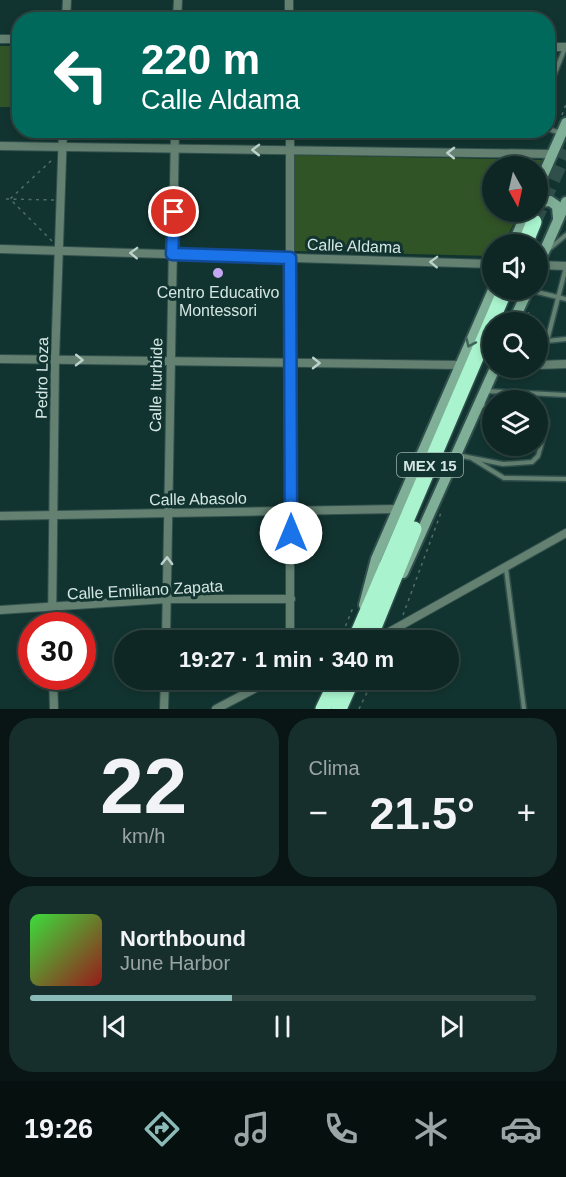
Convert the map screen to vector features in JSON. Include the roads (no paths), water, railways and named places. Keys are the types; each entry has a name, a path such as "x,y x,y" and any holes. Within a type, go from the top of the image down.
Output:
{"highway":[{"name":"MEX 15","path":"359,630 501,300"},
{"name":"MEX 15","path":"373,630 437,470 482,367"},
{"path":"323,709 332,690"},
{"path":"339,709 348,690"}],"street":[{"path":"548,164 564,132"},
{"name":"Pedro Loza","path":"52,612 55,360 63,138"},
{"name":"Calle Iturbide","path":"166,630 175,138"},
{"path":"290,138 290,630"},
{"path":"0,146 62,149 175,148 290,151 554,150 566,153"},
{"path":"548,201 557,206 558,219"},
{"path":"548,235 566,202"},
{"path":"522,234 533,222"},
{"name":"Calle Aldama","path":"0,249 482,264"},
{"path":"548,267 566,267"},
{"path":"358,630 376,559 489,300"},
{"path":"0,359 460,365"},
{"path":"548,365 566,364"},
{"path":"374,630 423,534 482,398"},
{"name":"Calle Abasolo","path":"0,516 397,509"},
{"path":"397,630 566,533"},
{"name":"Calle Emiliano Zapata","path":"0,610 167,599 291,599"},
{"path":"53,690 54,709"},
{"path":"164,709 165,690"},
{"path":"216,709 252,690"}],"lane":[{"path":"555,73 566,47"},
{"path":"548,244 566,235"},
{"path":"548,337 566,267"},
{"path":"548,295 566,299"},
{"path":"548,341 566,339"},
{"path":"548,394 566,395"},
{"path":"457,454 503,464 532,462 538,456"},
{"path":"472,459 504,478 566,480"},
{"path":"506,568 524,709"}],"tunnel":[{"path":"548,190 566,150"}],"place":[{"name":"Centro Educativo Montessori","path":"218,273"}]}
